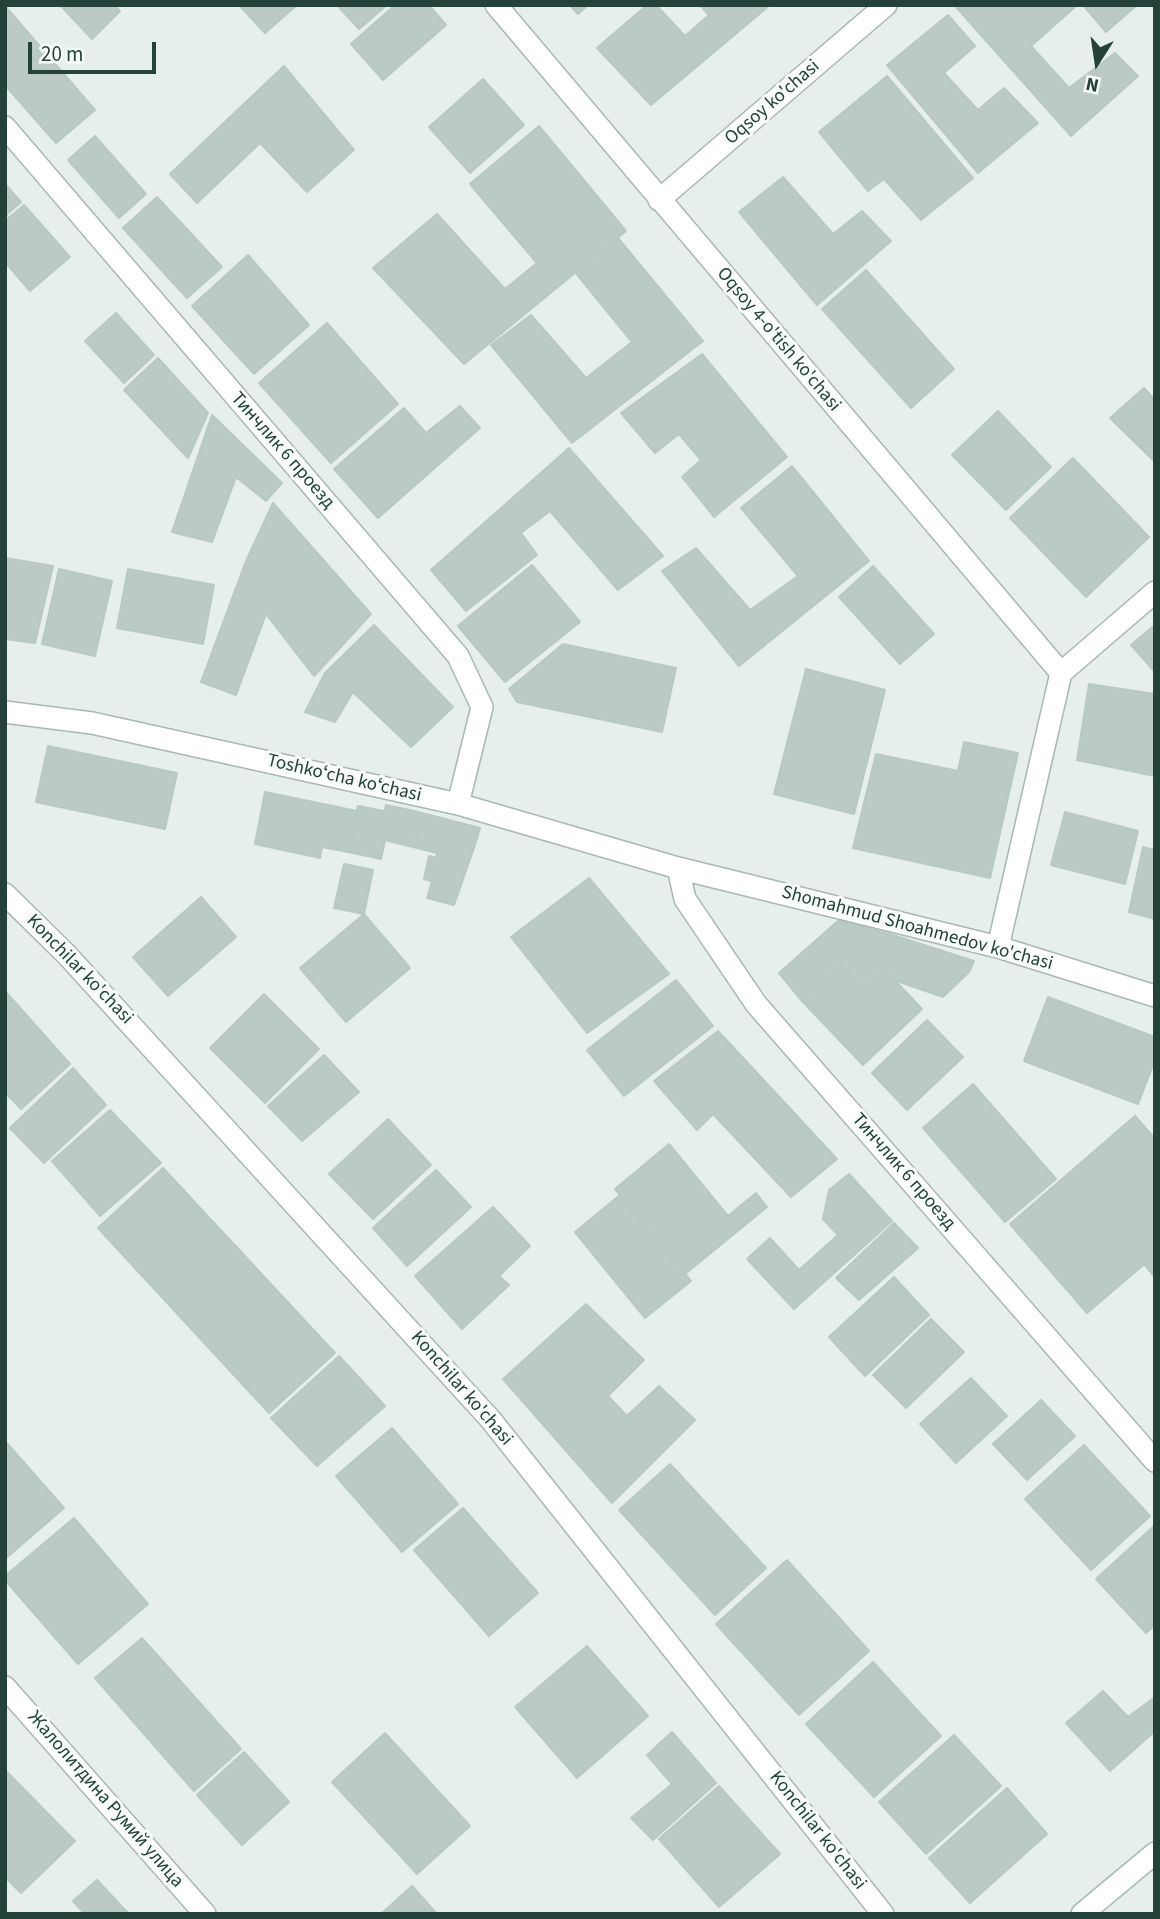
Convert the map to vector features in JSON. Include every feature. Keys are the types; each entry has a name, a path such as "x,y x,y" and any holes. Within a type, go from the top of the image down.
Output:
{"street":[{"name":"Oqsoy 4-o'tish ko'chasi","path":"496,5 1061,674"},
{"name":"Oqsoy ko'chasi","path":"659,200 886,5"},
{"name":"Тинчлик 6 проезд","path":"5,127 458,656 482,707 458,804"},
{"path":"998,947 1061,674 1155,592"},
{"name":"Toshkoʻcha koʻchasi","path":"5,712 92,723 458,804 678,868"},
{"name":"Тинчлик 6 проезд","path":"678,868 685,899 756,1004 1155,1461"},
{"name":"Shomahmud Shoahmedov ko'chasi","path":"678,868 998,947 1155,996"},
{"name":"Konchilar ko'chasi","path":"5,894 67,955 491,1420 883,1914"},
{"name":"Жалолитдина Румий улица","path":"5,1687 205,1914"},
{"path":"1082,1914 1155,1853"}],"building":[{"path":"60,5 114,5 120,11 92,39"},
{"path":"239,5 297,5 265,33"},
{"path":"337,5 387,5 359,29"},
{"path":"395,5 429,5 446,25 383,80 351,44"},
{"path":"570,5 588,5 578,14"},
{"path":"647,5 656,5 685,36 709,15 700,5 770,5 651,105 597,48"},
{"path":"957,5 1074,5 1075,7 1031,46 1069,88 1115,53 1138,76 1071,136"},
{"path":"1083,5 1137,5 1106,32"},
{"path":"5,6 95,110 56,143 5,85"},
{"path":"948,15 975,46 944,73 978,110 1004,88 1038,123 978,173 887,65"},
{"path":"284,66 354,150 307,192 260,143 197,203 170,174"},
{"path":"887,76 973,178 921,220 884,179 868,191 819,132"},
{"path":"483,79 524,125 470,173 429,127"},
{"path":"539,126 626,231 464,364 373,268 437,214 505,289 537,263 470,184"},
{"path":"95,136 146,194 119,218 68,160"},
{"path":"783,177 833,234 862,211 891,241 817,305 739,212"},
{"path":"5,184 21,202 5,216"},
{"path":"157,197 222,267 187,298 123,228"},
{"path":"24,205 70,257 30,291 5,262 5,221"},
{"path":"618,238 703,341 572,443 491,345 531,315 586,378 632,342 575,272"},
{"path":"248,255 309,325 254,374 192,306"},
{"path":"866,270 954,369 911,408 822,309"},
{"path":"116,313 154,355 124,383 85,341"},
{"path":"327,323 398,404 331,463 259,383"},
{"path":"702,354 787,457 714,517 682,477 701,460 679,434 655,453 621,413"},
{"path":"158,358 208,413 188,458 124,390"},
{"path":"1144,388 1155,400 1155,462 1110,418"},
{"path":"460,406 480,428 378,518 334,469 404,408 426,433"},
{"path":"998,411 1051,467 1006,510 952,455"},
{"path":"212,415 282,483 266,501 236,477 212,542 172,532"},
{"path":"569,448 663,556 618,590 550,511 521,533 537,555 466,611 431,570"},
{"path":"1073,458 1149,537 1086,597 1010,518"},
{"path":"792,466 869,561 739,666 662,571 696,548 750,610 798,576 741,508"},
{"path":"273,503 371,614 314,676 266,614 236,695 201,682 246,561"},
{"path":"5,558 53,566 35,643 5,639"},
{"path":"532,565 580,622 505,682 458,626"},
{"path":"873,566 934,634 900,664 839,597"},
{"path":"59,569 112,581 95,656 42,644"},
{"path":"128,569 214,585 203,644 117,628"},
{"path":"374,625 453,707 411,747 353,692 335,722 305,712 325,673"},
{"path":"1155,625 1155,672 1131,645"},
{"path":"563,644 676,668 662,732 517,702 509,689"},
{"path":"806,669 885,690 854,814 774,794"},
{"path":"1089,684 1155,694 1155,776 1077,760"},
{"path":"964,742 1018,753 990,878 853,848 876,754 958,771"},
{"path":"48,746 177,773 165,829 36,802"},
{"path":"265,792 357,811 348,852 322,847 320,858 255,844"},
{"path":"386,805 414,811 411,826 418,827 413,847 385,840 389,823 382,822"},
{"path":"358,806 384,811 382,822 389,823 381,859 348,852"},
{"path":"414,811 480,828 476,842 437,853 413,847 418,827 411,826"},
{"path":"1065,812 1138,831 1125,884 1051,865"},
{"path":"476,842 454,905 427,898 432,881 424,879 429,856 436,858 437,853"},
{"path":"1143,847 1155,850 1155,919 1129,912"},
{"path":"344,864 373,870 364,914 334,908"},
{"path":"589,878 669,974 587,1033 511,937"},
{"path":"201,897 236,937 168,996 133,957"},
{"path":"364,914 410,968 346,1022 300,968"},
{"path":"839,920 896,936 884,969 863,989 840,965 802,1001 779,973"},
{"path":"896,936 974,961 969,972 943,997 894,980 884,969"},
{"path":"840,965 863,989 884,969 922,1009 863,1065 802,1001"},
{"path":"676,980 713,1026 624,1096 587,1050"},
{"path":"5,991 70,1064 21,1109 5,1092"},
{"path":"264,994 319,1049 265,1103 210,1048"},
{"path":"1048,997 1155,1037 1155,1060 1138,1104 1024,1061"},
{"path":"927,1020 963,1057 907,1110 872,1073"},
{"path":"718,1031 837,1159 791,1197 713,1114 697,1130 654,1081"},
{"path":"324,1055 359,1092 302,1141 268,1106"},
{"path":"73,1068 106,1105 44,1163 10,1128"},
{"path":"973,1084 1056,1179 1005,1222 923,1128"},
{"path":"110,1110 161,1163 100,1216 52,1161"},
{"path":"1135,1116 1155,1139 1155,1255 1087,1313 1010,1224"},
{"path":"388,1119 431,1165 373,1219 329,1174"},
{"path":"669,1144 728,1216 756,1193 767,1207 685,1274 615,1189"},
{"path":"163,1168 335,1353 269,1413 98,1228"},
{"path":"436,1170 471,1207 407,1266 373,1228"},
{"path":"849,1174 892,1221 794,1309 747,1259 770,1238 799,1270 838,1235 823,1219 829,1190"},
{"path":"620,1195 691,1281 645,1318 575,1232"},
{"path":"493,1207 530,1246 499,1276 509,1285 462,1329 415,1276"},
{"path":"894,1223 918,1248 859,1300 836,1278"},
{"path":"1155,1255 1155,1277 1144,1264"},
{"path":"894,1277 929,1315 865,1376 829,1337"},
{"path":"586,1304 644,1360 608,1396 627,1416 659,1386 695,1420 612,1503 503,1379"},
{"path":"931,1319 964,1352 906,1408 873,1375"},
{"path":"339,1356 385,1406 317,1466 271,1418"},
{"path":"971,1378 1007,1416 956,1463 920,1424"},
{"path":"1041,1400 1075,1436 1027,1480 993,1444"},
{"path":"392,1428 458,1504 402,1552 336,1476"},
{"path":"5,1441 64,1508 5,1559"},
{"path":"1084,1445 1150,1516 1091,1570 1025,1499"},
{"path":"670,1464 766,1568 715,1615 619,1510"},
{"path":"463,1508 538,1593 489,1636 414,1550"},
{"path":"74,1518 148,1604 78,1664 5,1580 5,1576"},
{"path":"1155,1525 1155,1625 1146,1633 1096,1579"},
{"path":"787,1560 869,1651 799,1715 716,1624"},
{"path":"142,1638 241,1749 194,1791 95,1678"},
{"path":"587,1646 648,1716 577,1778 515,1707"},
{"path":"873,1662 941,1736 874,1797 806,1724"},
{"path":"1103,1691 1128,1717 1155,1697 1155,1731 1110,1771 1066,1723"},
{"path":"672,1732 716,1783 653,1840 631,1818 672,1784 647,1755"},
{"path":"385,1733 470,1826 417,1874 332,1782"},
{"path":"954,1735 1001,1786 926,1854 879,1802"},
{"path":"244,1752 289,1802 242,1845 197,1795"},
{"path":"5,1770 75,1841 21,1893 5,1877"},
{"path":"719,1786 780,1854 719,1907 659,1839"},
{"path":"1007,1788 1047,1834 970,1903 929,1858"},
{"path":"97,1880 129,1914 85,1914 73,1901"},
{"path":"412,1886 437,1914 381,1914"}]}
